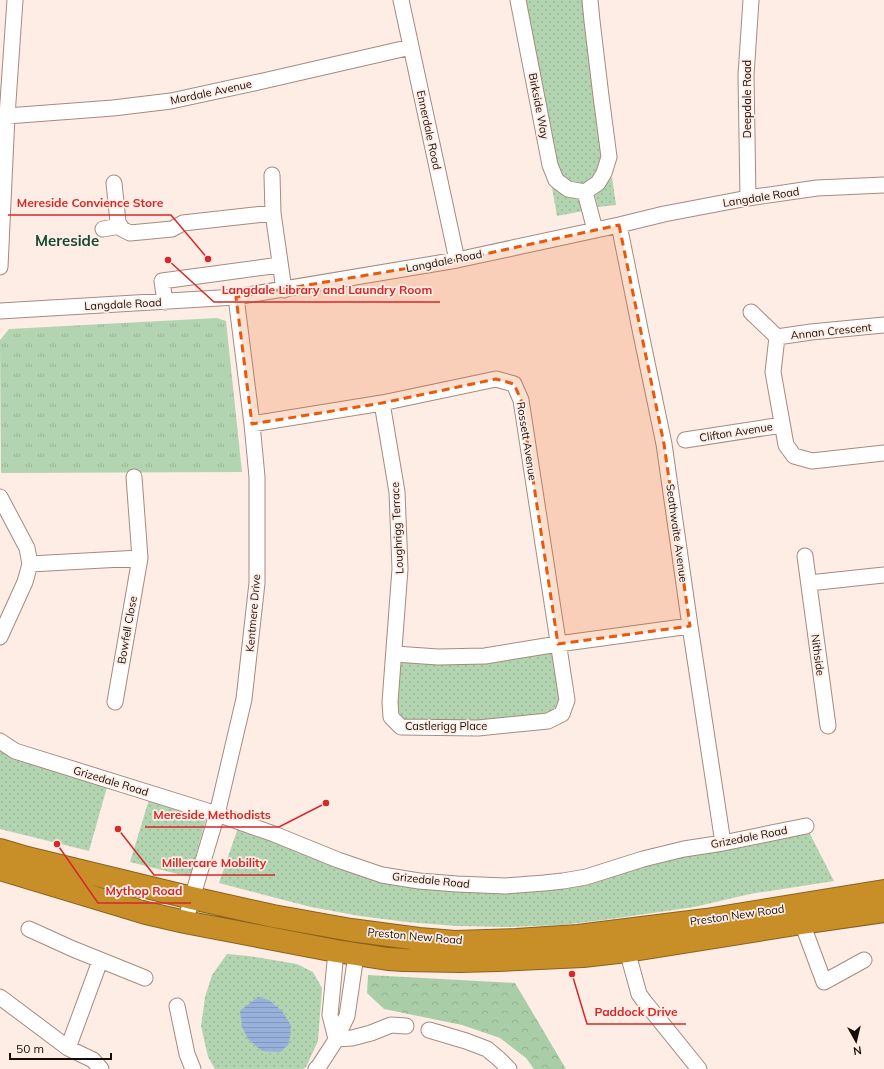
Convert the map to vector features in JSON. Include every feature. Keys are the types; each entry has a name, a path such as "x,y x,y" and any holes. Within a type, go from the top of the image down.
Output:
{"highway":[{"name":"Preston New Road","path":"0,850 27,858 192,898 273,916 372,933 455,942 578,936 706,920 884,891"},
{"name":"Preston New Road","path":"0,870 139,911 185,922 347,950 388,959 460,961 583,956 627,951 884,911"},
{"path":"328,926 347,950 372,933"}],"street":[{"path":"0,266 7,116 15,0"},
{"name":"Ennerdale Road","path":"401,0 457,260"},
{"name":"Birkside Way","path":"518,0 550,165 556,180 568,189 585,192"},
{"path":"590,0 609,157 604,173 598,183 585,192 595,230"},
{"name":"Deepdale Road","path":"748,198 746,75 751,0"},
{"name":"Mardale Avenue","path":"7,116 113,108 171,101 411,47"},
{"path":"272,175 273,213 284,290"},
{"path":"114,183 118,222 122,229 130,234 172,229 183,223 273,213"},
{"name":"Langdale Road","path":"0,311 236,297 457,260 664,214 748,198 817,188 884,185"},
{"name":"Seathwaite Avenue","path":"619,225 664,444 723,843"},
{"path":"103,229 120,226"},
{"path":"165,302 162,281 280,265"},
{"name":"Kentmere Drive","path":"185,922 217,814 244,699 258,583 257,477 236,297"},
{"name":"Annan Crescent","path":"751,312 777,337"},
{"name":"Annan Crescent","path":"777,337 884,325"},
{"name":"Annan Crescent","path":"777,337 773,372 782,424"},
{"name":"Rossett Avenue","path":"252,424 382,403 496,379 514,384 521,400 558,644"},
{"name":"Loughrigg Terrace","path":"382,403 397,492 400,569 394,654"},
{"name":"Clifton Avenue","path":"685,440 782,424 786,445 794,456 812,461 884,453"},
{"name":"Bowfell Close","path":"115,702 140,558 134,477"},
{"path":"0,497 27,548 30,564 25,582 0,637"},
{"name":"Nithside","path":"805,556 828,726"},
{"path":"30,564 140,558"},
{"path":"809,583 884,574"},
{"path":"394,654 438,657 485,656 558,644 690,626"},
{"name":"Castlerigg Place","path":"394,654 390,702 391,717 401,727 478,728 548,721 562,714 567,700 558,644"},
{"name":"Grizedale Road","path":"0,741 16,751 217,814 382,875 419,881 505,886 563,881 684,849 723,843 806,826"},
{"path":"802,923 824,982 864,960"},
{"path":"29,929 100,961 145,978"},
{"path":"623,930 627,951 639,994 698,1069"},
{"path":"316,1069 336,1039 330,1015 347,950"},
{"path":"68,1048 100,961"},
{"path":"0,998 68,1048 93,1060 101,1069"},
{"path":"177,1006 187,1054 193,1069"},
{"path":"336,1039 352,1038 392,1025 406,1026"},
{"path":"429,1030 487,1049 499,1058 508,1069"}],"highlighted area":[{"path":"619,225 664,444 690,626 558,644 521,400 514,384 496,379 382,403 252,424 236,297 457,260"}],"green space":[{"path":"518,0 590,0 609,157 585,192 556,180"},
{"path":"612,177 616,205 598,207 595,196"},
{"path":"551,182 557,190 577,198 582,202 583,211 557,216"},
{"path":"217,318 226,321 242,472 1,473 0,340 9,329"},
{"path":"558,644 562,714 401,727 390,702 395,654 438,657"},
{"path":"0,741 109,780 89,851 0,829"},
{"path":"151,793 208,811 190,877 130,862"},
{"path":"240,822 382,875 505,886 806,826 834,881 750,894 694,907 561,925 506,927 456,926 407,922 360,916 311,907 219,883"},
{"path":"227,954 297,964 313,972 322,988 318,1041 306,1067 303,1069 215,1069 208,1057 201,1026 205,997 212,975"},
{"path":"368,975 515,983 566,1069 534,1069 526,1058 500,1038 462,1025 384,1009 367,993"}],"water":[{"path":"258,997 269,1000 282,1011 291,1025 288,1045 280,1052 262,1051 248,1039 242,1027 240,1011"}],"place":[{"name":"Mereside Convience Store","path":"208,259"},
{"name":"Langdale Library and Laundry Room","path":"168,260"},
{"name":"Mereside Methodists","path":"326,803"},
{"name":"Millercare Mobility","path":"118,829"},
{"name":"Mythop Road","path":"57,844"},
{"name":"Paddock Drive","path":"572,974"}],"district":[{"name":"Mereside","path":"67,241"}]}
